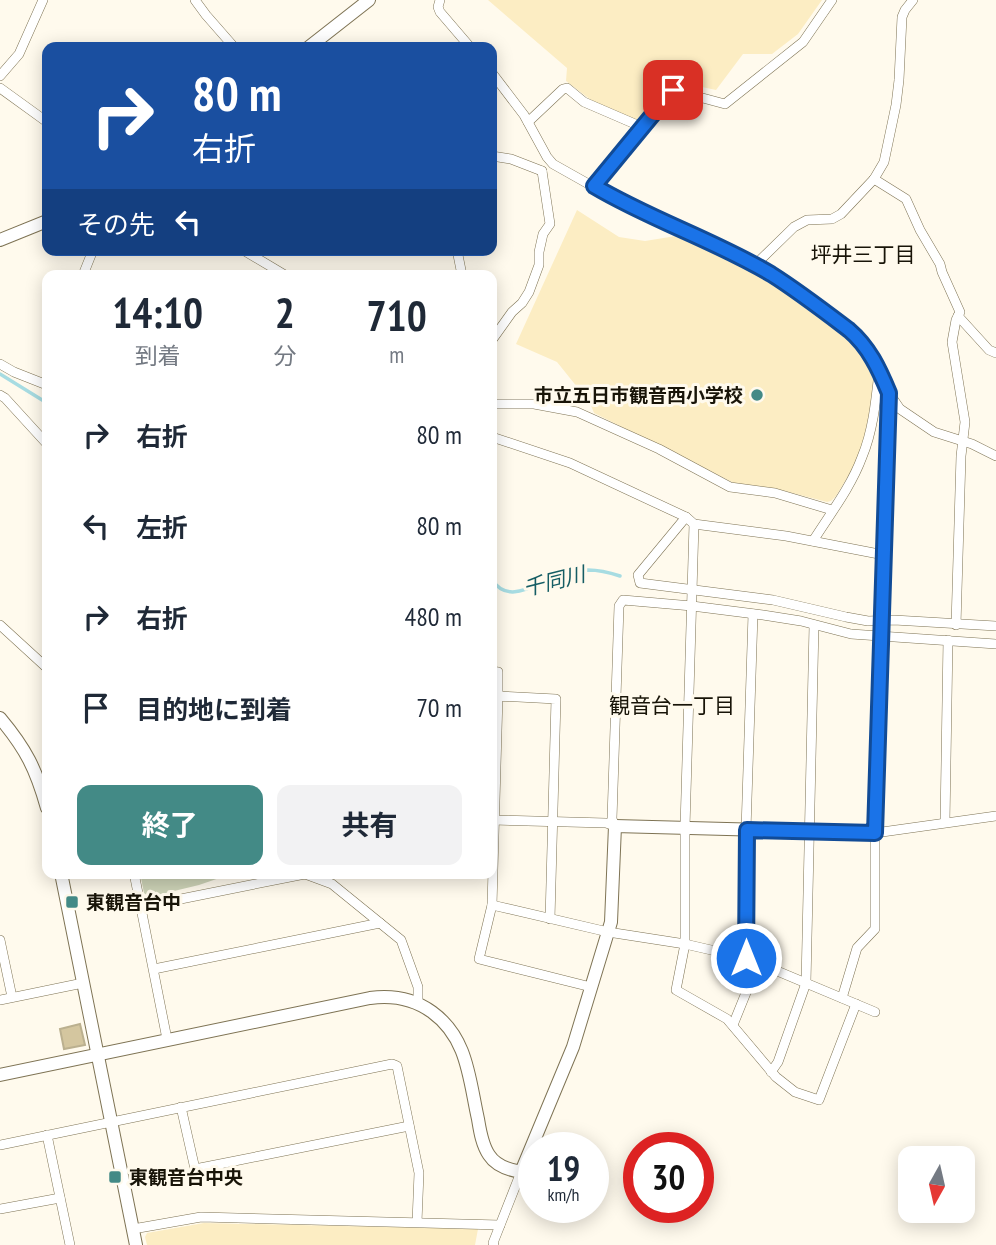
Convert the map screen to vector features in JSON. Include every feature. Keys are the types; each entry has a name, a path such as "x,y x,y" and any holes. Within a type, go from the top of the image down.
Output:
{"street":[{"path":"0,76 19,54 43,0"},
{"path":"195,0 230,42"},
{"path":"314,42 355,5 369,0"},
{"path":"440,0 440,12 466,42"},
{"path":"594,186 673,90 725,104 803,42 832,0"},
{"path":"755,265 794,227 807,220 832,219 841,214 874,179 884,162 896,105 902,17 913,0"},
{"path":"497,80 519,107 553,164 624,204 689,232 772,274 860,339 900,409 934,432 972,444 996,456"},
{"path":"528,122 567,88 584,102 642,127"},
{"path":"0,89 42,118"},
{"path":"497,157 542,171"},
{"path":"542,171 553,164"},
{"path":"497,333 522,303 538,271 543,234 550,224 542,171"},
{"path":"874,179 906,198 920,230 940,264 960,312 952,342 964,413 956,625"},
{"path":"0,240 42,223"},
{"path":"253,256 277,270"},
{"path":"958,316 996,353"},
{"path":"0,364 42,383"},
{"path":"813,541 855,474 866,447 879,370"},
{"path":"842,998 857,948 875,929 875,833 889,393"},
{"path":"0,395 42,438"},
{"path":"497,404 534,404 577,412 659,449 730,487 775,493 832,510"},
{"path":"497,439 570,463 686,517 694,524 786,536 884,555"},
{"path":"686,517 638,575 640,583 773,600 846,617 996,626"},
{"path":"694,524 685,827 685,944 676,989 727,1018 771,1072 795,1092 819,1100 856,1004"},
{"path":"538,1132 573,1046 611,922 619,606 623,600 692,606 800,621 851,634 996,644"},
{"path":"746,958 753,614"},
{"path":"0,625 42,663"},
{"path":"771,1072 778,1062 806,984 814,625"},
{"path":"945,822 947,640"},
{"path":"497,672 497,727"},
{"path":"498,696 556,699 550,919"},
{"path":"0,718 18,740 35,768 42,791"},
{"path":"497,820 875,833 996,816"},
{"path":"62,879 136,1245"},
{"path":"135,879 167,1039"},
{"path":"141,906 279,879"},
{"path":"318,879 332,884 401,940 418,987 418,1003"},
{"path":"493,879 492,905 479,959 591,988"},
{"path":"492,905 608,932 685,944 746,958 876,1012"},
{"path":"154,969 380,923"},
{"path":"0,940 12,998"},
{"path":"733,1025 758,963"},
{"path":"0,1000 83,983"},
{"path":"0,1075 370,998 390,997 418,1003 444,1021 458,1039 488,1154 500,1166 518,1171"},
{"path":"0,1145 392,1064 397,1066 419,1173 417,1222"},
{"path":"181,1107 195,1169 409,1126"},
{"path":"47,1135 70,1245"},
{"path":"494,1245 518,1182"},
{"path":"0,1209 60,1198"},
{"path":"133,1229 201,1217 500,1225"}],"shaded area":[{"path":"488,0 822,0 798,34 772,54 743,54 716,90 674,81 639,121 591,100 566,81 567,68"},
{"path":"577,210 619,237 645,241 682,235 763,277 858,345 873,379 866,434 856,463 831,501 734,483 594,413 590,403 557,362 516,344"},
{"path":"204,1223 478,1229 475,1245 147,1245 147,1233"}],"green space":[{"path":"141,879 216,879 149,897 144,893"}],"building":[{"path":"80,1024 85,1045 64,1049 60,1029"}],"waterway":[{"name":"千同川","path":"0,374 42,400"},
{"name":"千同川","path":"497,585 506,591 514,592 559,576 588,570 620,576"}],"place":[{"name":"市立五日市観音西小学校","path":"757,395"},
{"name":"東観音台中","path":"72,902"},
{"name":"東観音台中央","path":"115,1177"}],"district":[{"name":"坪井三丁目","path":"863,254"},
{"name":"観音台一丁目","path":"672,705"}],"route":[{"path":"673,90 594,186 624,204 689,232 772,274 860,339 879,369 889,393 875,833 747,830 746,958"}]}
